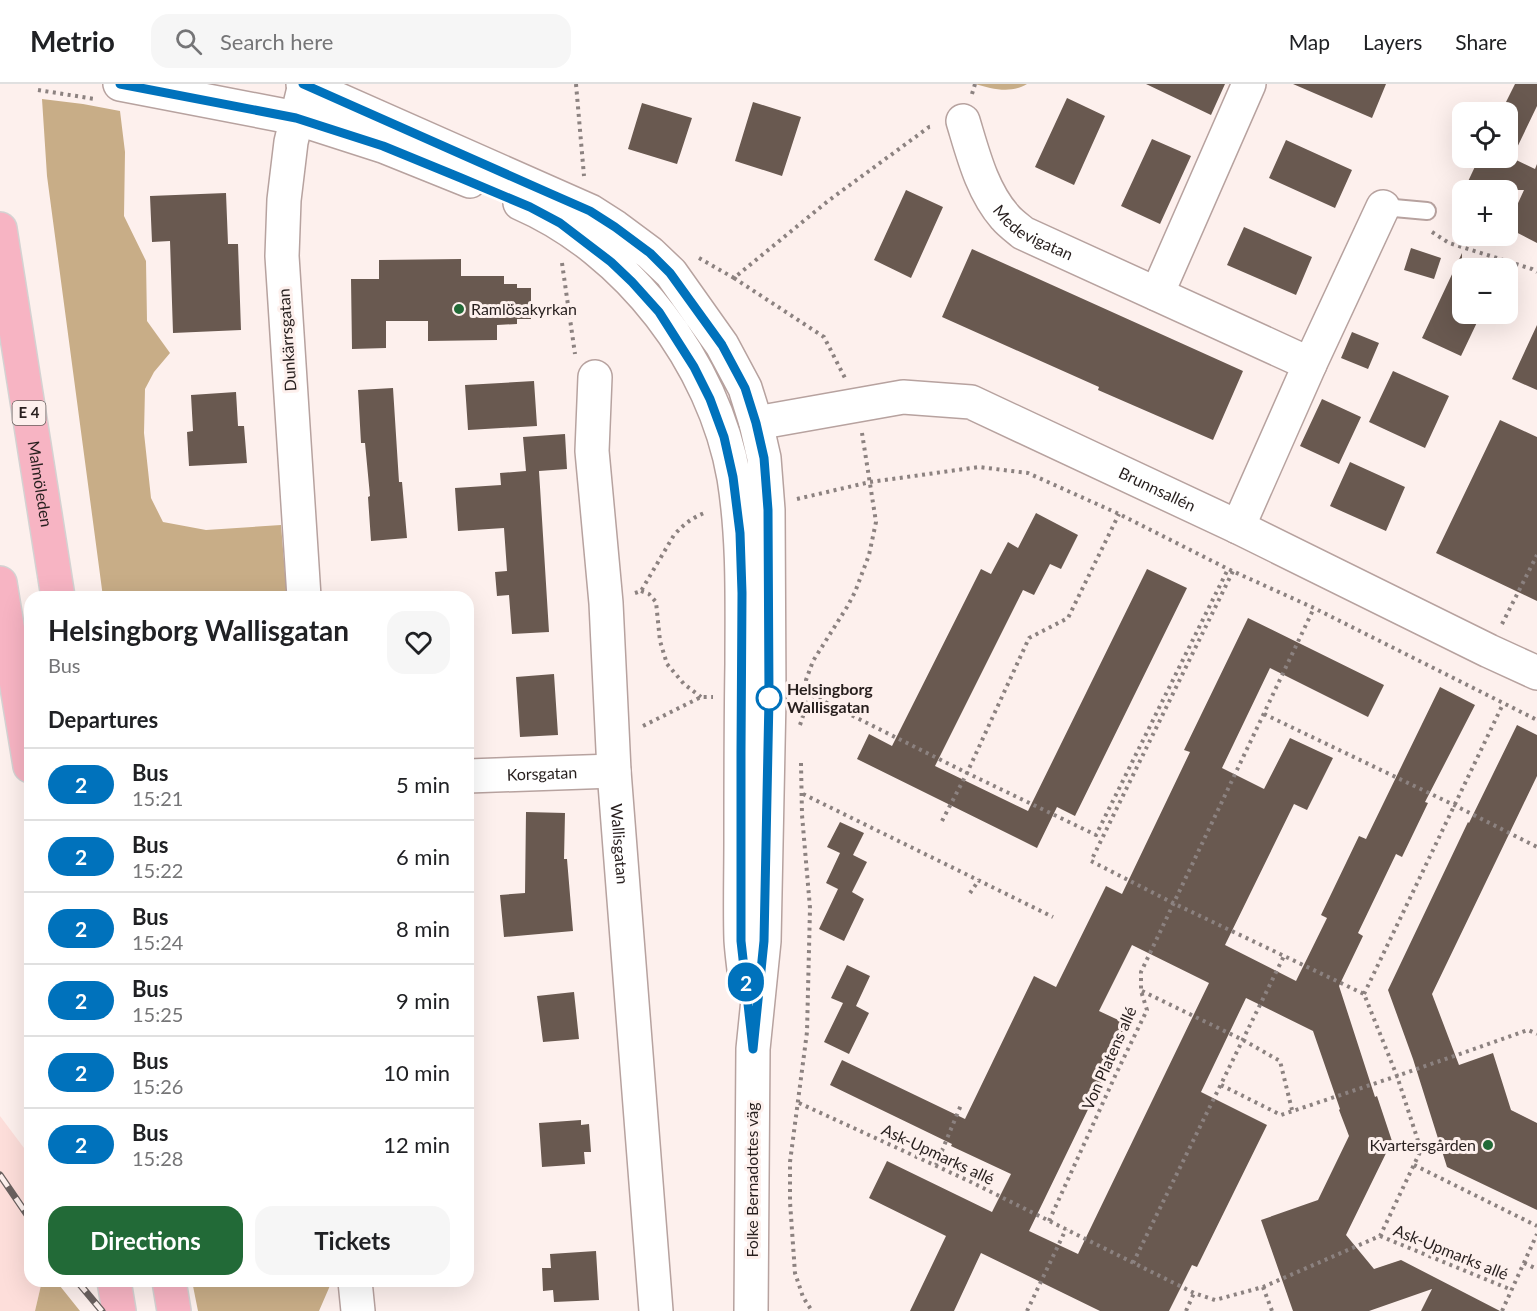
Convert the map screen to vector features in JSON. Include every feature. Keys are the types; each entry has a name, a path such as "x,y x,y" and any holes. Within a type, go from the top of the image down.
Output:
{"highway":[{"name":"Malmöleden","path":"0,229 57,591"},
{"path":"0,583 24,729"},
{"path":"115,1287 119,1311"},
{"path":"170,1287 174,1311"}],"street":[{"name":"Dunkärrsgatan","path":"304,84 291,142 284,200 282,256 304,591"},
{"name":"Folke Bernadottes väg","path":"304,84 590,211 622,232 650,253 670,273 722,345 745,388 764,458 768,510 769,709 764,941 753,1049 751,1311"},
{"path":"1157,294 1248,84"},
{"name":"Folke Bernadottes väg","path":"109,92 296,118 383,146 530,207 560,223 611,262 659,312 694,367 710,399 724,437 733,477 740,533 742,593 741,941 753,1049"},
{"name":"Medevigatan","path":"963,121 978,168 995,204 1006,219 1023,233 1310,364"},
{"path":"1238,527 1383,207"},
{"name":"Wallisgatan","path":"595,376 592,451 606,603 614,756 656,1311"},
{"name":"Brunnsallén","path":"756,423 903,397 971,402 1238,527 1537,673"},
{"name":"Korsgatan","path":"474,775 614,756"},
{"path":"356,1287 358,1311"}],"lane":[{"path":"1383,207 1427,211"}],"path":[{"path":"576,84 585,186"},
{"path":"38,90 109,92"},
{"path":"734,278 828,201 929,127 963,121"},
{"path":"1427,211 1425,227 1449,243 1532,268 1537,272"},
{"path":"694,255 734,278 824,337 845,378"},
{"path":"561,259 576,362 580,370 595,376"},
{"path":"800,733 805,710 806,680 813,661 855,592 869,555 876,522 862,430"},
{"path":"792,500 870,482 979,467 1029,473 1314,608 1537,720"},
{"path":"641,591 681,527 694,517 715,509"},
{"path":"942,821 967,773 1029,638 1068,618 1119,514"},
{"path":"1489,651 1537,555"},
{"path":"806,692 1096,835 1228,569"},
{"path":"1233,571 1091,861 1175,904 1364,994 1397,1077"},
{"path":"606,603 641,591 649,594 656,602 660,641 667,664 684,684 701,697"},
{"name":"Von Platens allé","path":"1049,1221 1147,1010 1141,991 1141,972 1314,608"},
{"path":"614,756 701,697 715,697"},
{"path":"1364,994 1503,704"},
{"path":"1264,714 1537,847"},
{"path":"801,760 802,815 810,908 807,1032 790,1162 791,1230 795,1273 803,1297 812,1311"},
{"path":"802,794 1053,917"},
{"path":"970,893 979,880"},
{"path":"1133,1263 1284,956"},
{"path":"1141,991 1280,1061 1293,1110"},
{"path":"1221,1085 1281,1115 1397,1077 1528,1030 1537,1034"},
{"name":"Ask-Upmarks allé","path":"799,1103 936,1166 1194,1293 1215,1300 1263,1287 1380,1236 1421,1150 1397,1077"},
{"path":"936,1166 961,1105"},
{"path":"1414,1165 1537,1226"},
{"path":"1027,1311 1066,1229"},
{"path":"1502,1311 1537,1234"},
{"name":"Ask-Upmarks allé","path":"1380,1236 1512,1290"},
{"path":"1524,1263 1537,1269"},
{"path":"1263,1287 1272,1311"},
{"path":"1186,1311 1194,1293"}],"shaded area":[{"path":"975,84 1027,84 1008,90"},
{"path":"42,99 120,111 125,152 124,216 146,261 147,321 170,353 154,372 145,389 144,433 151,498 163,522 206,530 281,525 286,591 102,591 47,176"},
{"path":"0,1116 24,1148 24,1287 41,1287 35,1311 0,1311"},
{"path":"41,1287 61,1287 80,1311 35,1311"},
{"path":"193,1287 329,1287 319,1311 198,1311"}],"building":[{"path":"1146,84 1225,84 1211,115"},
{"path":"1293,84 1386,84 1372,118"},
{"path":"1515,84 1537,84 1537,106 1518,146 1518,102 1506,102"},
{"path":"1067,98 1105,116 1074,185 1035,167"},
{"path":"753,102 801,117 782,176 735,161"},
{"path":"642,103 692,118 677,164 628,149"},
{"path":"1152,139 1191,156 1160,224 1121,206"},
{"path":"1286,140 1352,170 1335,208 1269,178"},
{"path":"1518,161 1535,169 1537,164 1537,243 1518,233 1518,203 1524,190 1518,190 1518,180 1469,180 1474,168 1518,168"},
{"path":"906,190 943,207 911,278 874,260"},
{"path":"226,193 228,244 238,244 241,330 173,333 170,241 152,242 150,196"},
{"path":"1244,227 1312,257 1296,295 1227,265"},
{"path":"1411,248 1441,258 1434,279 1404,270"},
{"path":"972,249 1243,371 1213,440 1098,390 1099,387 942,317"},
{"name":"Ramlösakyrkan","path":"461,259 461,276 504,276 504,284 517,284 517,288 531,288 531,319 517,319 517,324 497,325 497,340 428,341 428,321 386,321 386,348 352,349 351,279 379,279 379,260"},
{"path":"1452,274 1452,324 1476,324 1461,356 1422,338"},
{"path":"1537,325 1537,390 1512,379"},
{"path":"1352,332 1379,343 1368,369 1341,358"},
{"path":"1393,371 1449,396 1425,448 1369,422"},
{"path":"534,381 537,426 468,430 465,385"},
{"path":"393,388 399,482 402,482 407,538 371,541 368,497 370,496 365,443 361,443 358,390"},
{"path":"236,392 238,426 244,426 247,463 189,466 187,432 193,431 191,395"},
{"path":"1322,399 1361,417 1339,464 1300,446"},
{"path":"1500,420 1537,437 1537,601 1436,553"},
{"path":"565,434 567,469 539,471 549,632 512,634 509,595 497,596 495,572 507,571 504,528 458,531 455,488 501,485 500,473 526,471 523,437"},
{"path":"1350,462 1405,487 1386,531 1330,506"},
{"path":"1036,513 1078,535 1061,569 1050,564 1034,595 1023,590 935,766 1028,811 1147,569 1187,588 1075,816 1057,807 1037,848 857,759 869,734 892,746 981,569 991,574 1008,542 1018,548"},
{"path":"1248,618 1384,685 1368,717 1270,668 1222,768 1264,789 1290,738 1333,758 1307,810 1294,804 1225,945 1296,981 1327,918 1321,915 1359,836 1366,839 1440,687 1475,705 1425,802 1428,803 1402,857 1396,854 1358,933 1363,936 1339,986 1375,1097 1377,1096 1392,1141 1346,1235 1374,1269 1401,1260 1500,1311 1421,1311 1432,1289 1369,1311 1293,1311 1261,1220 1318,1200 1349,1136 1313,1031 1246,998 1201,1092 1267,1125 1197,1267 1192,1265 1169,1311 1100,1311 981,1253 954,1311 910,1311 946,1236 869,1198 887,1161 992,1212 1011,1174 830,1085 842,1060 965,1119 1034,976 1056,987 1106,886 1122,894 1190,752 1184,750","holes":["1132,945 1209,983 1078,1254 1029,1231 1129,1025 1099,1011"]},
{"path":"554,674 558,735 520,737 516,677"},
{"path":"1517,725 1537,735 1537,776 1432,994 1459,1065 1493,1053 1511,1110 1537,1123 1537,1210 1447,1167 1413,1059 1388,990"},
{"path":"526,812 565,813 564,859 567,859 573,931 504,937 500,895 525,893"},
{"path":"840,822 864,833 853,855 867,862 852,892 864,899 844,941 819,929 838,889 826,883 840,853 827,847"},
{"path":"847,965 870,976 856,1006 869,1013 849,1054 824,1042 843,1003 831,998"},
{"path":"574,992 579,1039 543,1042 537,996"},
{"path":"581,1120 581,1125 589,1124 591,1152 584,1152 585,1164 542,1167 539,1123"},
{"path":"596,1251 599,1300 554,1302 553,1290 543,1291 542,1268 551,1268 550,1254"}],"railway":[{"path":"0,1175 24,1210"},
{"path":"82,1287 102,1311"}],"bus line":[{"name":"2","path":"120,84 296,118 383,146 530,207 560,223 593,247 632,282 659,312 694,367 710,399 724,437 733,477 740,533 742,593 741,941 753,1049 764,941 769,743 768,510 764,458 745,388 722,345 670,273 650,253 615,227 590,211 303,84"}],"place":[{"name":"Ramlösakyrkan","path":"459,309"},
{"name":"Helsingborg Wallisgatan","path":"769,698"},
{"name":"Kvartersgården","path":"1488,1145"}]}
